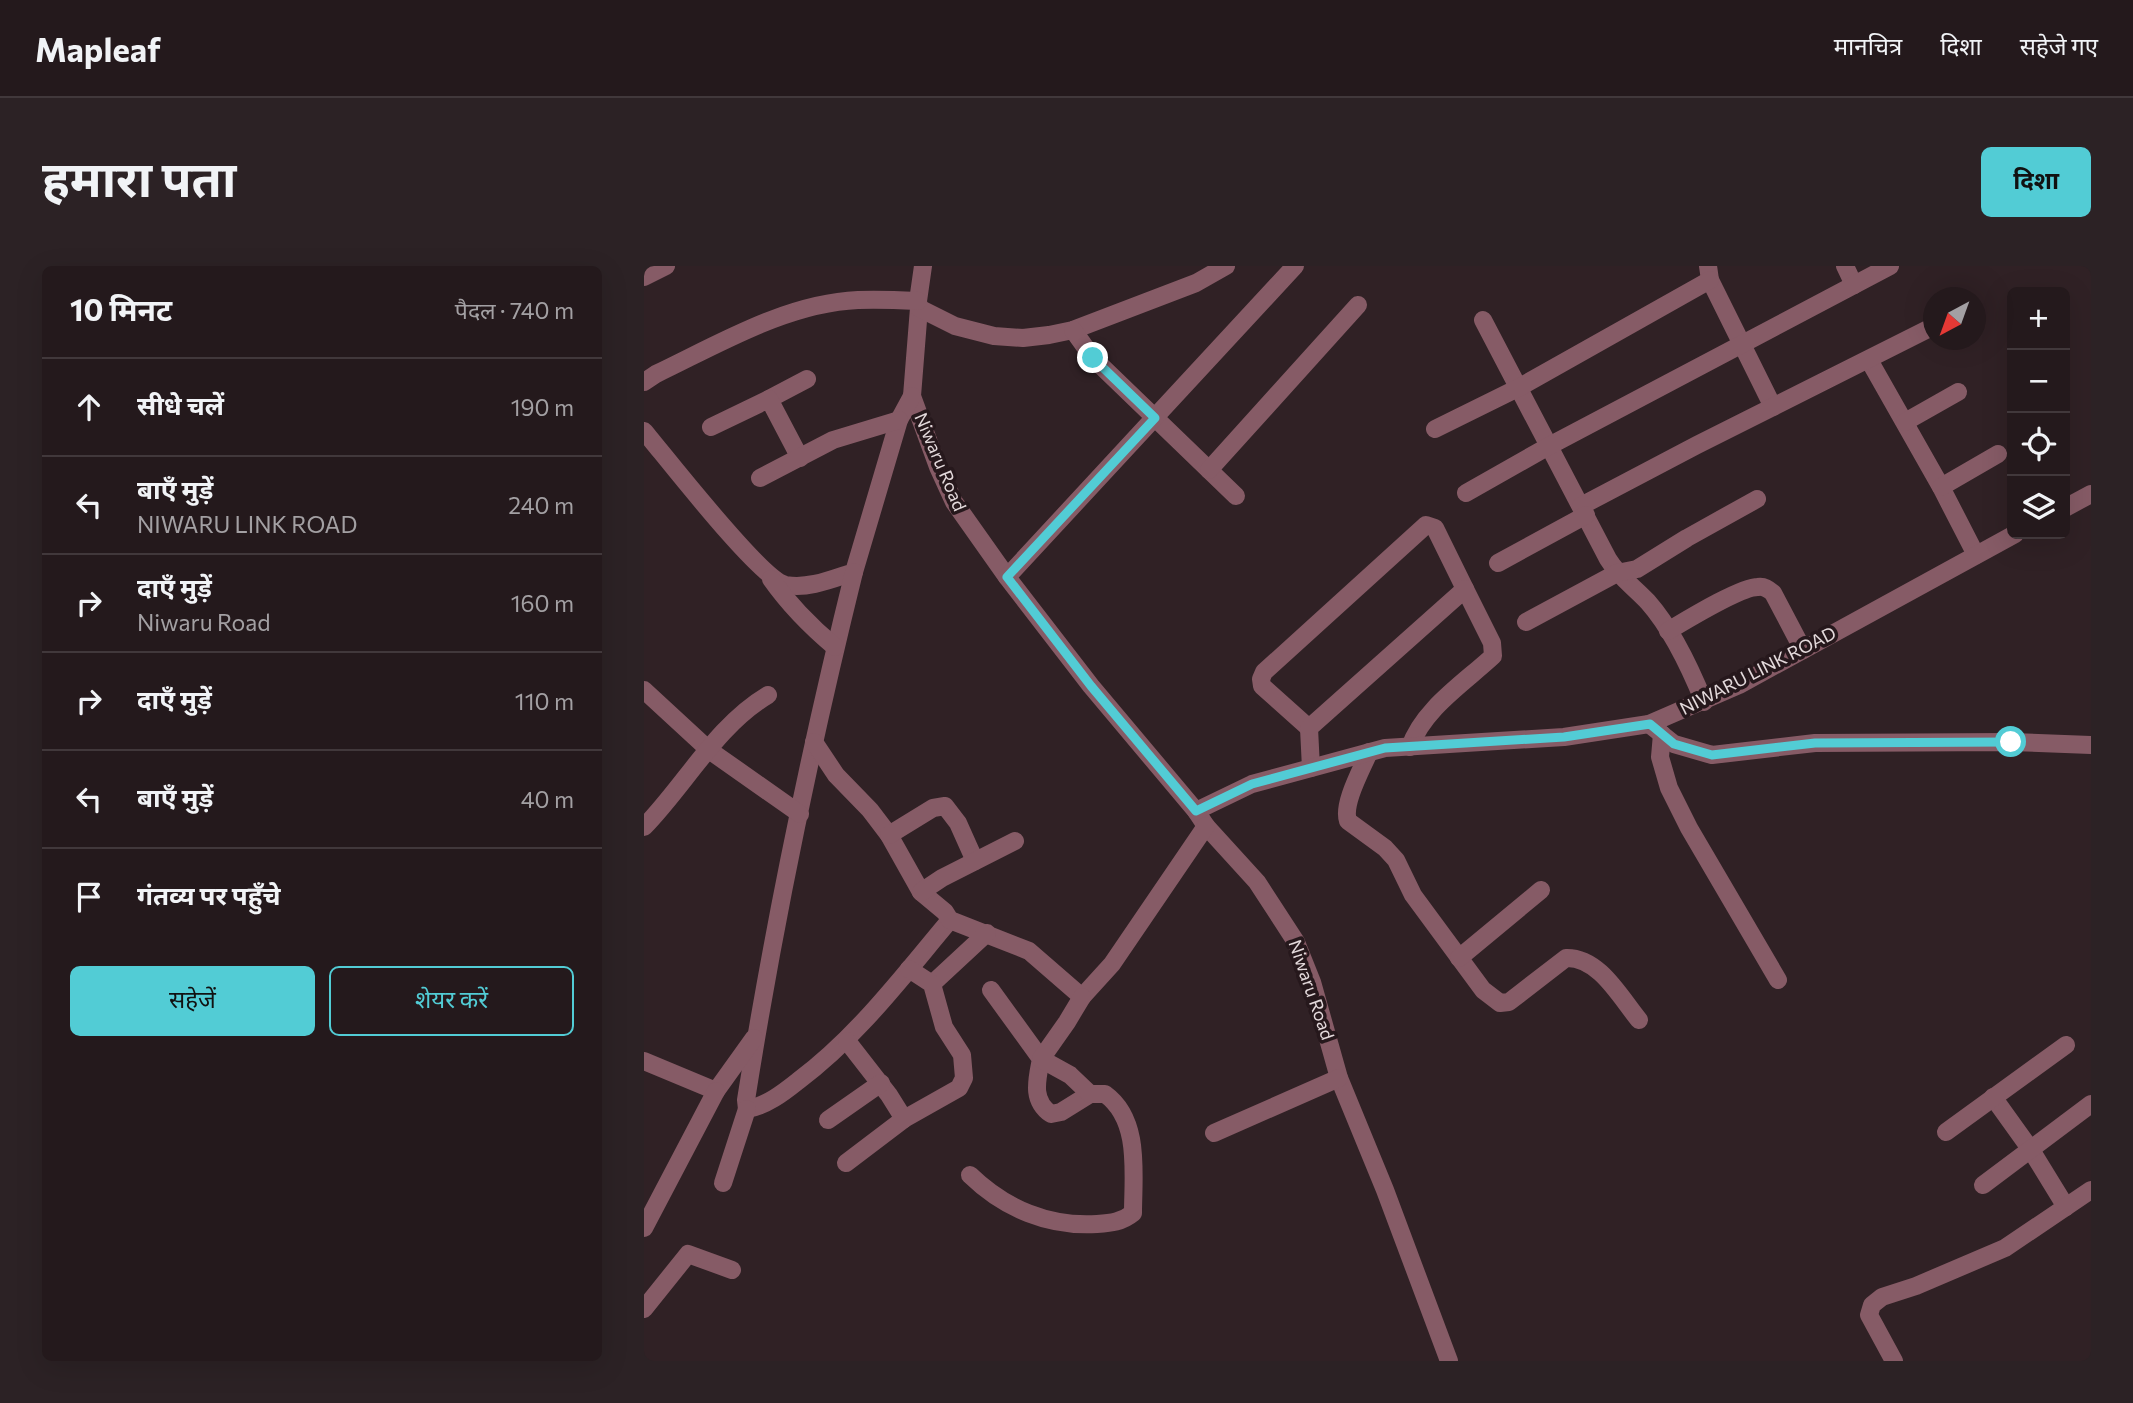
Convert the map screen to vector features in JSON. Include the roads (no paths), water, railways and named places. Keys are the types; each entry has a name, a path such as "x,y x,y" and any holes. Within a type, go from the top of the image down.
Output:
{"street":[{"path":"644,277 666,266"},
{"path":"723,1183 747,1109 756,1035 835,648 854,572 899,420 911,391 923,266"},
{"path":"644,382 738,335 812,307 857,300 918,304 955,326 994,336 1023,338 1073,330 1196,283 1225,266"},
{"path":"1845,266 1854,285"},
{"path":"1465,493 1890,266"},
{"path":"1007,577 1290,268"},
{"path":"1435,429 1518,387 1709,273 1773,407"},
{"path":"1209,470 1358,305"},
{"path":"1483,320 1617,573 1647,601 1668,631 1704,702"},
{"path":"1073,330 1093,358 1236,496"},
{"path":"1497,563 1583,511 1773,407 1923,332"},
{"path":"1869,360 1976,555"},
{"path":"711,427 807,379"},
{"name":"Niwaru Road","path":"911,391 938,467 954,502 1007,577 1091,686 1206,826 1257,882 1296,942 1312,982 1339,1078 1385,1190 1449,1361"},
{"path":"1905,422 1958,392"},
{"path":"769,399 800,458"},
{"path":"760,478 833,440 899,420"},
{"path":"644,431 724,528 771,578 805,622 835,648"},
{"path":"1941,487 1998,454"},
{"path":"2070,505 2091,494"},
{"path":"1526,622 1617,573 1637,569 1757,499"},
{"path":"1311,768 1308,728 1262,686 1264,672 1426,525 1435,528 1492,643 1493,656 1425,718 1414,733 1410,747"},
{"name":"NIWARU LINK ROAD","path":"1196,811 1252,784 1385,748 1656,729 2007,538"},
{"path":"771,578 783,585 801,586 854,572"},
{"path":"1668,631 1715,604 1758,586 1766,587 1773,593 1803,650"},
{"path":"1308,728 1465,589"},
{"path":"644,827 751,705 768,695"},
{"path":"647,698 709,750 800,814"},
{"path":"1656,729 1674,744 1712,755 1815,743 2011,742 2091,745"},
{"path":"1656,729 1660,757 1674,798 1778,980"},
{"path":"814,742 836,775 870,810 889,835 921,892 945,912 950,920 1029,950 1082,997"},
{"path":"1369,752 1348,804 1345,814 1348,821 1385,848 1396,860 1413,895 1483,990 1500,1003 1509,1002 1566,958 1585,960 1595,966 1639,1020"},
{"path":"889,835 933,808 945,806 958,823 975,861"},
{"path":"970,1175 1001,1200 1050,1221 1075,1226 1116,1222 1133,1213 1132,1143 1124,1111 1105,1094 1090,1094 1061,1112 1051,1114 1045,1110 1038,1098 1036,1086 1041,1059 1082,997 1112,964 1206,826"},
{"path":"921,892 942,878 1016,841"},
{"path":"1459,958 1541,890"},
{"path":"747,1109 757,1107 779,1095 847,1041 950,920"},
{"path":"932,984 987,933"},
{"path":"846,1163 904,1119 959,1088 964,1078 962,1055 944,1027 932,984 909,969"},
{"path":"991,990 1041,1059 1070,1075 1090,1094"},
{"path":"644,1228 716,1091 756,1035"},
{"path":"847,1041 881,1083 904,1119"},
{"path":"1946,1132 2066,1045"},
{"path":"644,1061 716,1091"},
{"path":"1214,1133 1339,1078"},
{"path":"828,1120 881,1083"},
{"path":"1993,1097 2031,1150 2066,1207"},
{"path":"1983,1185 2091,1104"},
{"path":"1894,1361 1869,1315 1872,1305 1882,1297 1916,1286 2005,1248 2091,1190"},
{"path":"644,1309 688,1254 732,1270"}]}
